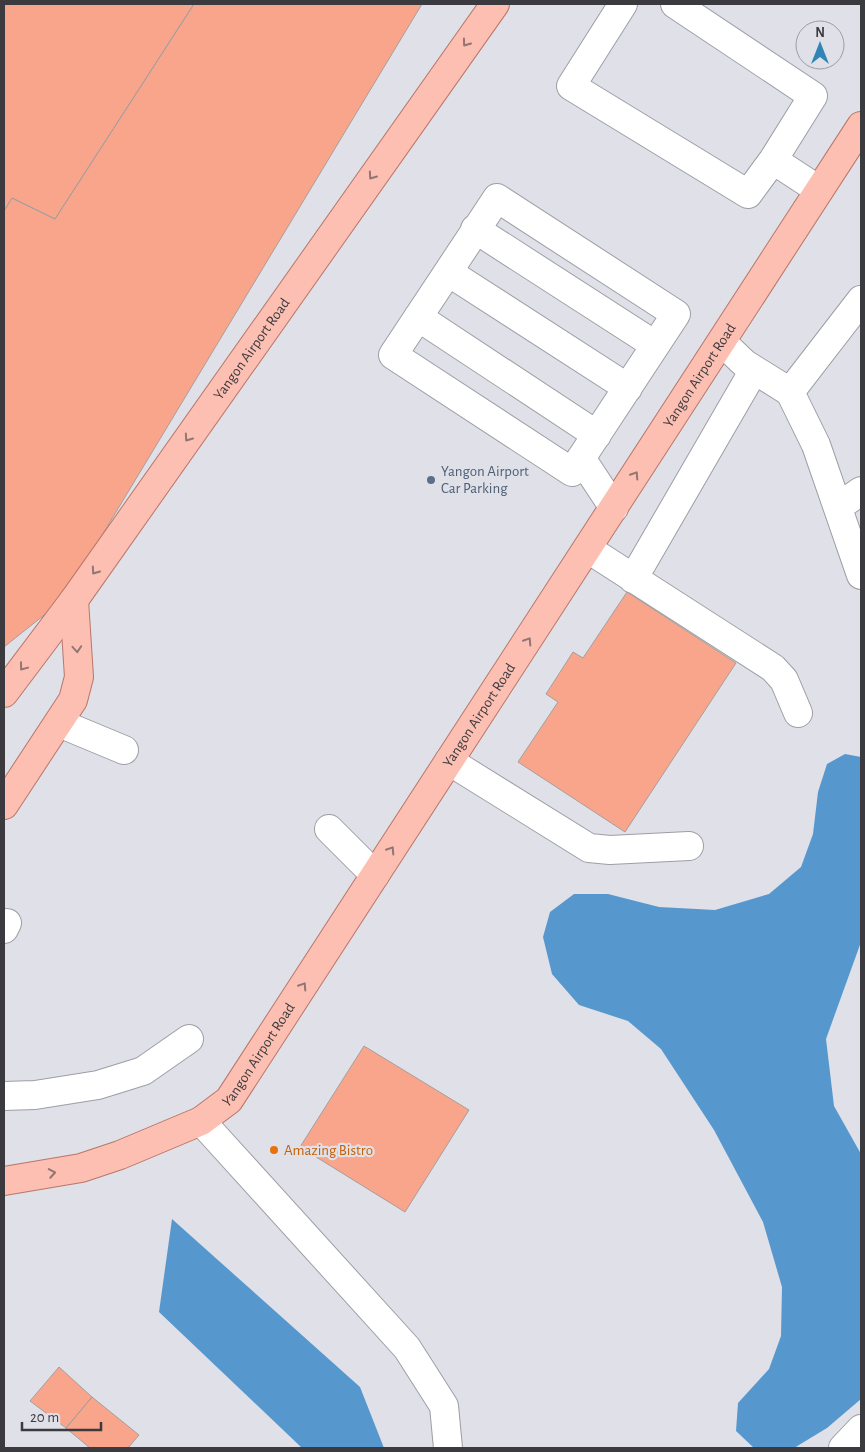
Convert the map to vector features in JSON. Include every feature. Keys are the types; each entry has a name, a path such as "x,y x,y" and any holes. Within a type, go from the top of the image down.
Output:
{"main road":[{"name":"Yangon Airport Road","path":"4,693 74,600 495,4"},
{"name":"Yangon Airport Road","path":"4,1181 81,1168 155,1142 201,1121 228,1100 588,549 861,126"},
{"path":"4,805 73,700 79,677 74,600"}],"lane":[{"path":"623,4 572,86 748,194 773,160 813,96 675,4"},
{"path":"773,160 819,190"},
{"path":"497,198 676,314 572,472 393,356 448,272 497,198"},
{"path":"475,230 655,346"},
{"path":"448,272 628,388"},
{"path":"790,392 861,300"},
{"path":"418,317 597,435"},
{"path":"722,342 754,370 790,392 816,444 861,575"},
{"path":"632,579 754,370"},
{"path":"581,458 614,508"},
{"path":"838,507 861,491"},
{"path":"588,549 773,668 784,680 798,713"},
{"path":"59,722 124,750"},
{"path":"449,761 590,848 610,850 689,846"},
{"path":"329,829 375,875"},
{"path":"4,1096 35,1095 98,1085 143,1071 189,1039"},
{"path":"201,1121 407,1348 444,1406 448,1448"},
{"path":"843,1448 861,1429"}],"water":[{"path":"845,754 861,757 861,942 826,1039 834,1106 861,1154 861,1399 827,1428 794,1448 754,1448 736,1431 738,1403 769,1369 781,1336 782,1287 763,1222 714,1130 661,1049 628,1021 579,1005 552,974 543,937 550,912 574,894 608,894 659,907 715,910 769,894 801,867 813,834 818,792 827,764"},
{"path":"172,1219 360,1387 384,1448 302,1448 159,1312"}],"building":[{"path":"4,4 194,4 55,219 12,198 4,211"},
{"path":"194,4 422,4 63,600 4,647 4,211 12,198 55,219"},
{"path":"627,592 736,663 625,832 518,762 558,702 546,694 573,652 583,658"},
{"path":"364,1046 469,1110 405,1212 300,1147"},
{"path":"59,1367 92,1397 66,1428 30,1401"},
{"path":"92,1397 139,1435 128,1448 90,1448 66,1428"}],"place":[{"name":"Yangon Airport Car Parking","path":"431,480"},
{"name":"Amazing Bistro","path":"274,1150"}]}
